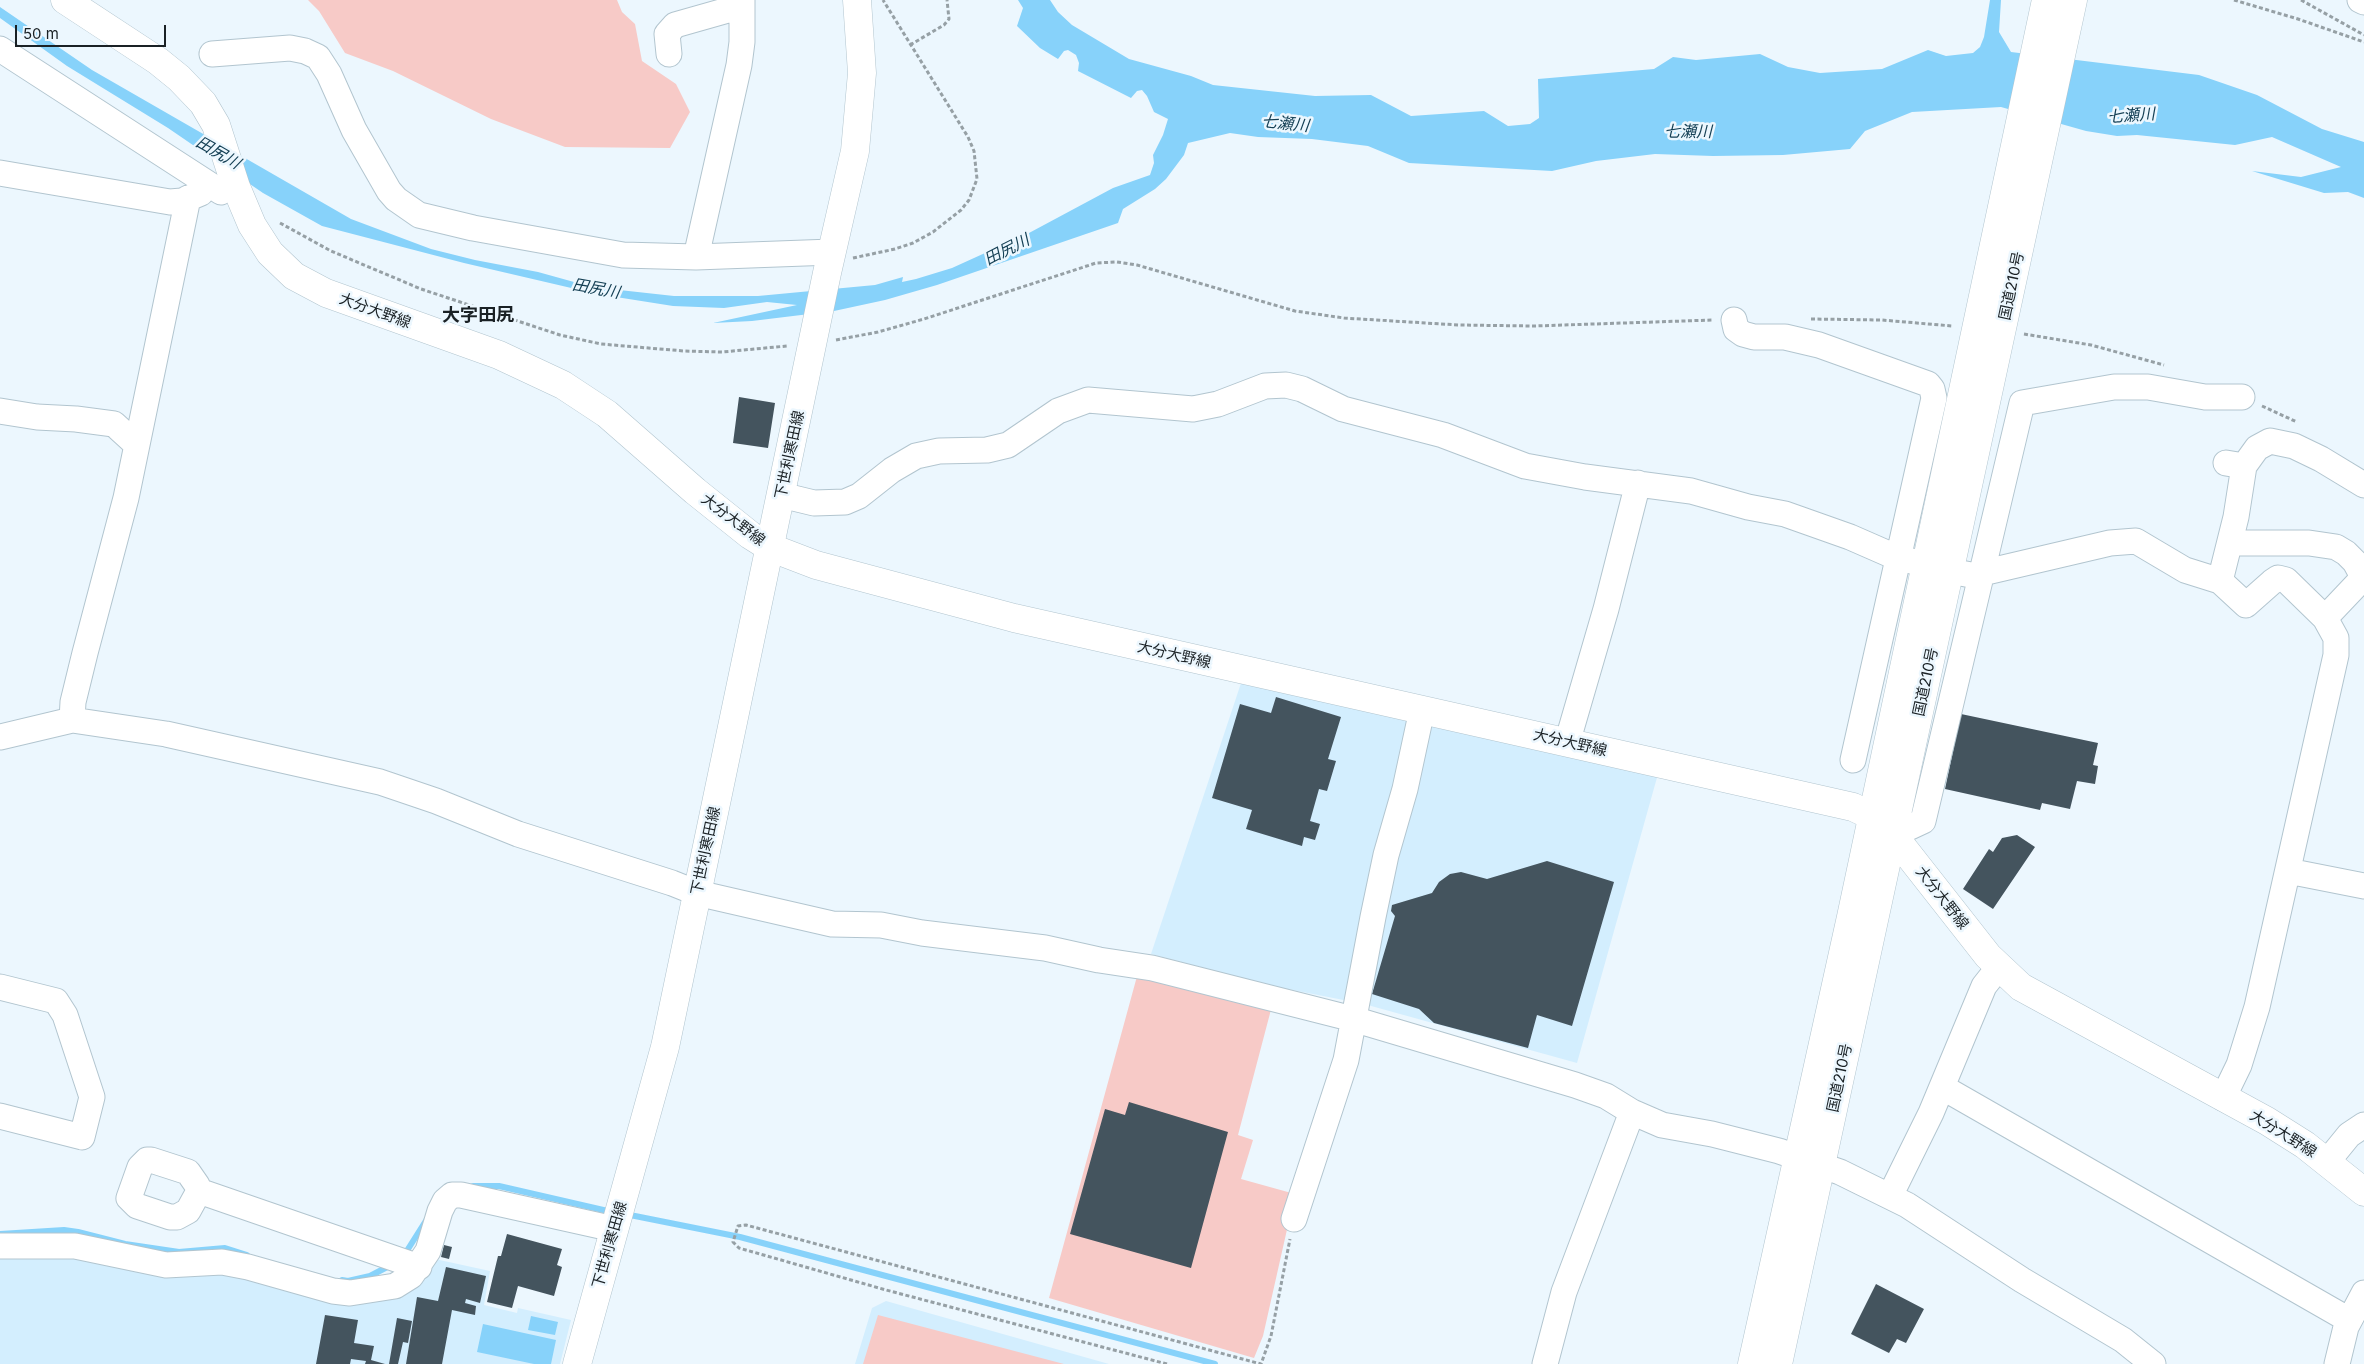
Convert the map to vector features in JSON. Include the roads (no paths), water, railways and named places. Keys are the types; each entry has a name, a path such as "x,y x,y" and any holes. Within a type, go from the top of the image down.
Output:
{"main road":[{"name":"大分大野線","path":"65,0 128,39 179,78 203,103 216,124 221,138 232,193 264,244 294,276 326,294 499,355 563,386 607,414 694,491 750,535 769,547 816,565 1014,618 1853,807 1872,816 1893,835 1999,967 2036,997 2282,1131 2327,1162 2364,1192"},
{"path":"837,261 858,130 862,52 856,0"},
{"name":"国道210号","path":"1993,313 2046,0"},
{"name":"国道210号","path":"1752,1364 1810,1160 1893,835 1938,568 1993,313 2073,0"},
{"name":"下世利寒田線","path":"578,1364 664,1047 813,340 837,261"},
{"name":"国道210号","path":"1778,1364 1810,1160 1872,816 1938,568"}],"street":[{"path":"2360,0 2364,2"},
{"path":"669,54 667,34 675,25 741,2 742,42 739,65 696,257"},
{"path":"212,54 290,48 318,57 329,74 354,130 389,191 396,199 419,215 473,228 600,251 658,257 837,261"},
{"path":"0,49 232,193"},
{"path":"0,173 170,202 176,202 200,193 232,193"},
{"path":"72,720 75,694 126,498 188,198"},
{"path":"1734,320 1736,329 1742,334 1754,337 1785,338 1819,345 1928,384 1932,389 1934,398 1853,760"},
{"path":"781,495 814,503 845,502 858,496 892,470 916,456 939,451 987,450 1008,445 1058,411 1077,402 1095,400 1193,409 1218,404 1254,389 1276,384 1302,389 1355,413 1443,435 1525,466 1585,477 1691,491 1748,507 1794,516 1898,558 1971,575 2110,543 2136,541 2185,570 2220,582 2246,605 2278,578 2286,580 2325,618 2336,638 2338,647 2257,1007 2239,1064 2223,1098"},
{"path":"1893,835 1923,821 2022,403 2122,387 2171,390 2205,397 2242,397"},
{"path":"0,412 114,424 137,445"},
{"path":"2220,582 2230,543 2235,464 2257,448 2270,442 2294,446 2364,485"},
{"path":"1567,742 1606,609 1638,483"},
{"path":"2230,543 2309,543 2336,547 2355,562 2362,583 2325,618"},
{"path":"1294,1219 1346,1060 1384,864 1405,789 1422,710"},
{"path":"0,737 72,720 166,734 380,782 444,804 527,837 672,883 697,893 832,924 881,925 922,933 1045,948 1099,960 1152,968 1353,1019 1575,1085 1606,1096 1632,1112 1662,1125 1712,1134 1810,1160 1890,1196 2022,1280 2123,1340 2153,1364"},
{"path":"2288,871 2364,886"},
{"path":"1890,1196 1942,1087 1984,986 1999,967"},
{"path":"0,987 56,1001 65,1014 92,1097 82,1138 0,1116"},
{"path":"1942,1087 2349,1320"},
{"path":"1545,1364 1564,1292 1632,1112"},
{"path":"2327,1162 2349,1135 2364,1125"},
{"path":"199,1191 419,1267"},
{"path":"0,1246 75,1246 156,1265 222,1262 248,1267 333,1291 350,1293 395,1286 411,1276 419,1267 428,1251 440,1212 445,1201 452,1195 461,1195 614,1229"},
{"path":"2337,1364 2349,1320 2364,1294"}],"water":[{"path":"1018,0 1050,0 1058,12 1072,25 1129,59 1191,76 1213,85 1315,96 1371,95 1411,116 1484,111 1508,126 1530,124 1539,118 1538,79 1654,69 1673,57 1696,60 1760,54 1788,67 1820,73 1882,69 1928,50 1946,56 1973,53 1980,47 1984,37 1990,0 2001,0 1999,32 2011,52 2199,75 2257,95 2322,129 2364,142 2364,198 2348,192 2324,193 2252,171 2301,177 2341,167 2272,137 2235,145 2137,135 2117,136 2086,131 2001,107 1912,112 1865,131 1850,149 1783,155 1713,156 1655,154 1596,161 1552,171 1409,163 1368,146 1312,139 1258,137 1230,133 1188,143 1184,155 1166,179 1155,189 1123,209 1118,223 937,285 885,300 834,311 752,321 713,323 797,305 767,302 724,308 673,306 597,294 464,263 322,226 263,193 168,128 67,66 0,18 0,7 92,70 351,219 431,249 475,260 538,272 592,287 674,296 758,296 875,285 903,277 902,282 952,268 1029,233 1113,188 1150,175 1154,163 1153,155 1163,135 1168,119 1154,112 1147,96 1142,90 1137,91 1131,98 1078,71 1079,63 1076,55 1068,50 1064,51 1058,59 1040,48 1017,26 1023,8"},
{"path":"531,1316 558,1322 555,1335 528,1330"},
{"path":"483,1324 556,1340 551,1364 534,1364 477,1352"}],"waterway":[{"path":"468,1188 473,1186 499,1186 612,1212"},
{"path":"625,1214 740,1237 1215,1364"},
{"path":"403,1257 427,1219"},
{"path":"0,1234 64,1230 125,1244 179,1252 225,1248 247,1255"},
{"path":"342,1280 348,1281 370,1276 391,1265"}],"district":[{"name":"大字田尻","path":"478,316"}],"water label":[{"name":"七瀬川","path":"2131,116"},
{"name":"七瀬川","path":"1285,124"},
{"name":"七瀬川","path":"1688,132"},
{"name":"田尻川","path":"218,153"},
{"name":"田尻川","path":"1007,250"},
{"name":"田尻川","path":"596,289"}]}
